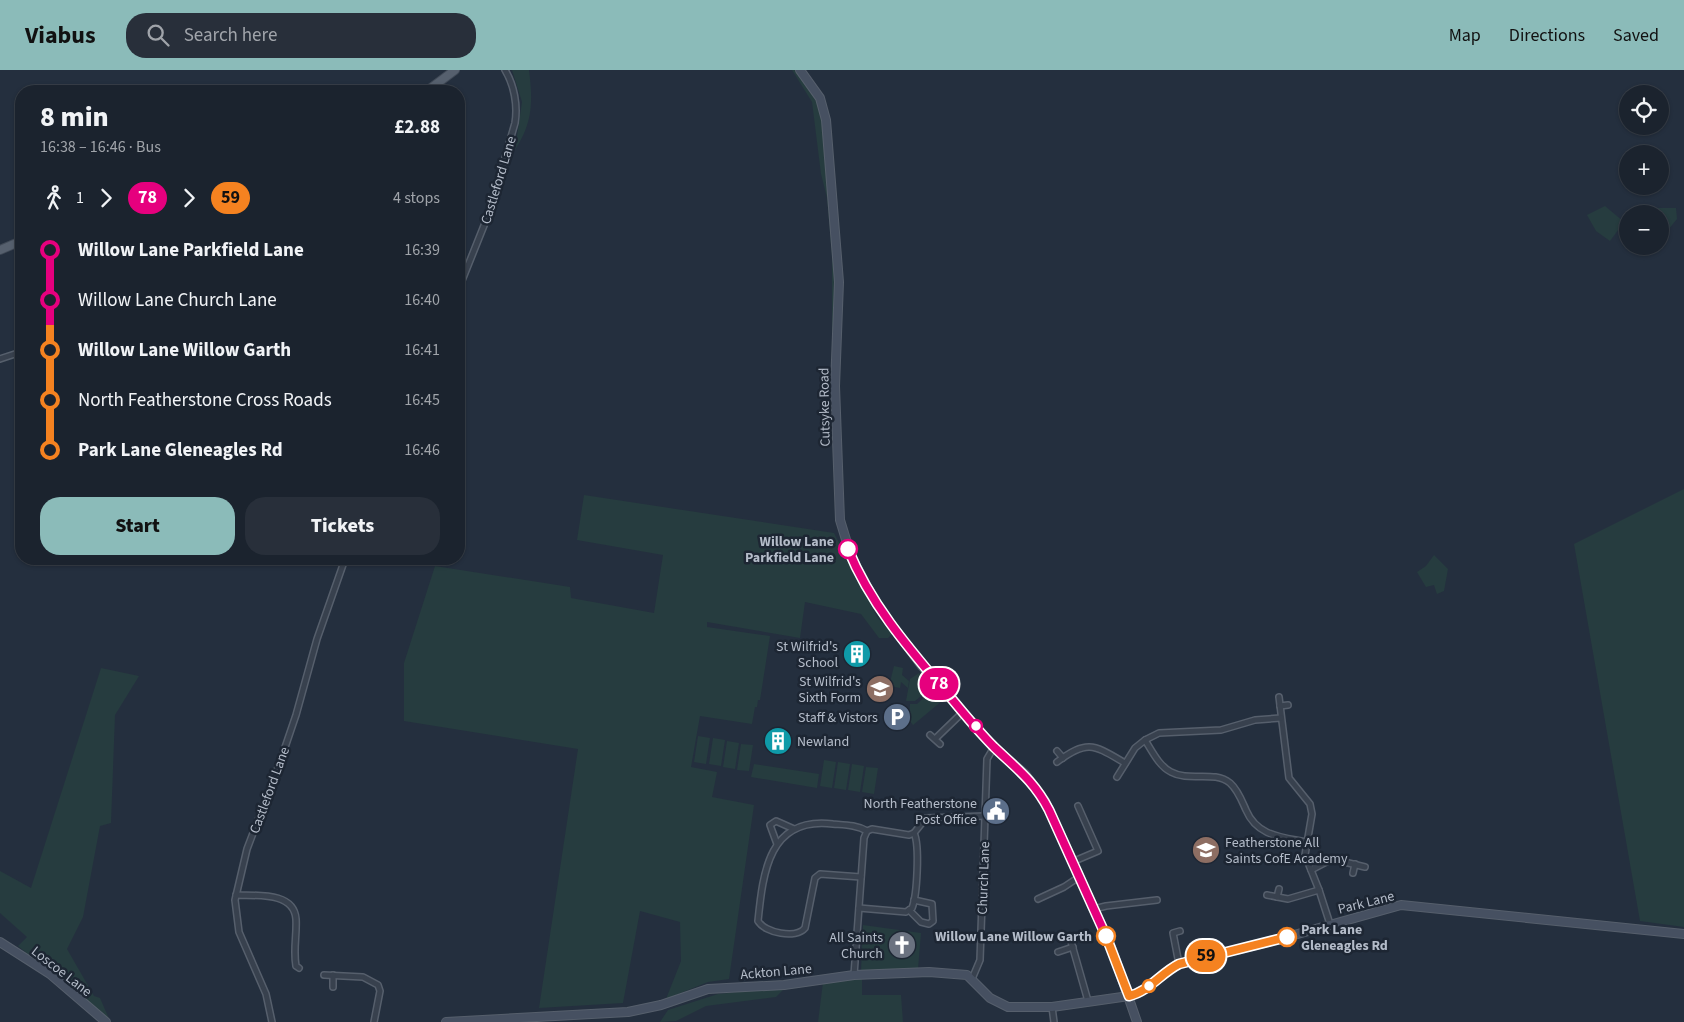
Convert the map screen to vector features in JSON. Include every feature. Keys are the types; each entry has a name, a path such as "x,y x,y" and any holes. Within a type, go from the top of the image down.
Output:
{"main road":[{"path":"435,85 455,70"},
{"name":"Cutsyke Road","path":"800,70 820,98 826,120 839,282 835,386 841,528 857,570 877,605 922,666 994,747 1017,766 1040,793 1111,947 1137,1022"},
{"path":"0,250 15,244"},
{"name":"Park Lane","path":"1129,996 1145,989 1179,964 1287,937 1401,905 1684,934"},
{"name":"Loscoe Lane","path":"0,942 50,974 106,1022"},
{"name":"Ackton Lane","path":"446,1022 621,1013 662,1005 708,990 784,985 854,975 929,972 959,974 972,979"},
{"path":"972,979 990,998 1002,1005 1016,1007 1052,1007 1088,1000 1129,996"}],"street":[{"name":"Castleford Lane","path":"465,273 489,213 516,123 513,87 504,70"},
{"path":"0,359 15,354"},
{"name":"Castleford Lane","path":"272,1022 266,994 239,932 235,907 236,896 247,849 279,765 317,639 343,565"},
{"path":"1279,697 1289,778 1310,804 1312,814 1305,856 1330,924"},
{"path":"1280,706 1288,705"},
{"path":"930,735 937,742 963,712"},
{"path":"1117,777 1135,748 1159,733 1221,730 1255,720 1281,718"},
{"path":"1145,740 1162,765 1172,773 1215,777 1230,783 1240,796 1249,818 1258,829 1274,835 1306,842"},
{"path":"1057,762 1074,749 1089,746 1102,750 1125,763"},
{"name":"Church Lane","path":"972,979 978,968 981,948 981,894 987,759 994,747"},
{"path":"1057,751 1063,758"},
{"path":"1072,862 1098,851 1078,806"},
{"path":"861,877 820,874 815,878 805,928 801,933 795,934 766,929 758,921 766,868 770,856 777,844 794,829 818,822 859,827 867,831 872,829 909,835 914,833 922,821 930,816 985,816"},
{"path":"777,844 770,825 776,821 794,829"},
{"path":"854,975 864,838 867,831"},
{"path":"859,908 906,912 909,910 914,900 918,844 914,833"},
{"path":"1311,870 1332,860 1365,867"},
{"path":"1352,873 1355,864"},
{"path":"1038,899 1064,887 1079,877"},
{"path":"1277,897 1279,889"},
{"path":"1267,895 1288,899 1319,890"},
{"path":"236,896 277,898 287,903 296,916 294,945 296,966 299,968"},
{"path":"909,910 925,924 930,924 933,921 932,904 914,900"},
{"path":"1094,909 1157,900"},
{"path":"1179,964 1173,932 1180,932"},
{"path":"1070,938 1088,1000"},
{"path":"1058,952 1073,948"},
{"path":"324,975 363,977 378,985 380,991 374,1022"},
{"path":"333,975 333,987"},
{"path":"1052,1007 1054,1022"}],"green space":[{"path":"512,70 529,70 531,92 528,121 515,150 522,102"},
{"path":"792,70 798,70 818,97 822,109 837,284 832,369 832,256 827,198 821,174 812,102"},
{"path":"1605,206 1619,218 1619,229 1610,241 1596,231 1587,215"},
{"path":"1669,208 1676,208 1677,219 1669,229"},
{"path":"1684,489 1684,927 1640,921 1574,544"},
{"path":"584,495 834,533 877,617 892,634 888,638 879,638 861,614 805,602 800,638 707,622 707,627 770,636 760,700 758,700 757,707 755,707 752,724 700,716 691,767 717,772 712,797 754,805 729,979 708,982 666,999 681,961 680,922 640,911 623,1003 539,1008 578,749 404,721 404,663 435,566 570,587 571,598 654,613 663,555 577,540"},
{"path":"1434,555 1448,569 1444,591 1437,594 1434,585 1426,587 1417,572 1426,566"},
{"path":"894,666 903,668 902,675 909,681 908,688 901,682 900,688 889,686"},
{"path":"101,668 139,676 115,715 111,823 100,826 83,917 67,949 94,996 100,998 110,1021 18,946 27,937 0,913 0,871 31,888"},
{"path":"919,673 932,687 915,701 906,701 910,679"},
{"path":"931,691 943,700 913,725 909,720 910,704 917,704"},
{"path":"698,736 710,738 706,764 694,762"},
{"path":"713,738 725,740 721,766 709,764"},
{"path":"727,741 739,743 735,769 723,767"},
{"path":"741,744 753,745 749,771 737,770"},
{"path":"824,760 836,762 832,788 820,786"},
{"path":"838,762 850,764 846,790 834,788"},
{"path":"754,764 819,774 817,788 751,777"},
{"path":"852,764 864,766 860,792 848,790"},
{"path":"866,767 878,768 874,794 862,792"},
{"path":"863,925 921,933 918,969 861,971"},
{"path":"862,977 862,995 901,995 903,1022 818,1022 823,982"},
{"path":"786,987 776,997 706,1006 676,1021 660,1022 668,1010 718,994"}],"bus line":[{"name":"78","path":"848,549 857,570 877,605 922,666 994,747 1017,766 1040,793 1106,936"},
{"name":"59","path":"1106,936 1129,996 1145,989 1179,964 1287,937"}],"place":[{"name":"Willow Lane Parkfield Lane","path":"848,549"},
{"name":"St Wilfrid's School","path":"857,654"},
{"name":"St Wilfrid's Sixth Form","path":"880,689"},
{"name":"Staff & Vistors","path":"897,717"},
{"name":"Newland","path":"778,741"},
{"name":"North Featherstone Post Office","path":"996,811"},
{"name":"Featherstone All Saints CofE Academy","path":"1206,850"},
{"name":"Willow Lane Willow Garth","path":"1106,936"},
{"name":"Park Lane Gleneagles Rd","path":"1287,937"},
{"name":"All Saints Church","path":"902,945"}]}
